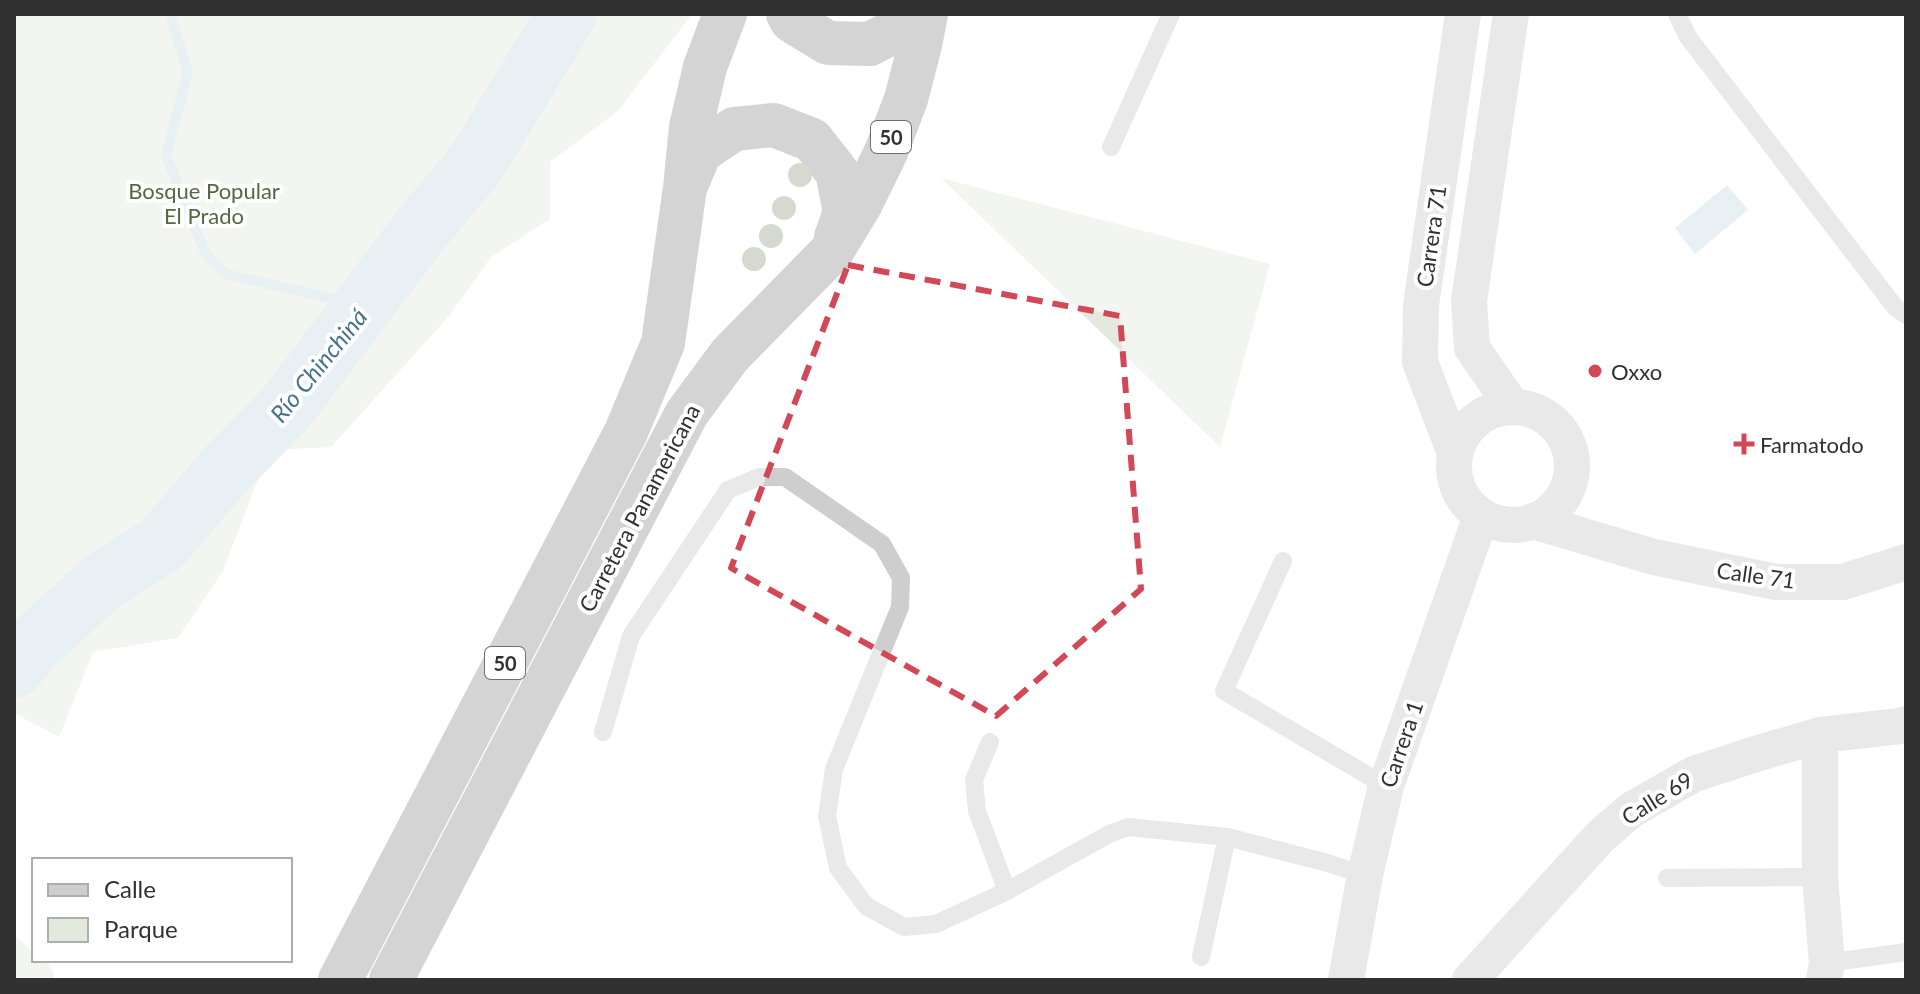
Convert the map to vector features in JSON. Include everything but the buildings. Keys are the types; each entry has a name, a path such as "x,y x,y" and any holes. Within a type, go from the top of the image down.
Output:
{"highway":[{"name":"Carretera Panamericana","path":"340,980 626,432 663,343 691,127 705,67 725,14"},
{"path":"788,14 792,21 828,43 870,44 908,24 914,14"},
{"name":"Carretera Panamericana","path":"391,980 687,413 730,355 832,251 861,203 886,152 906,99 926,14"},
{"path":"685,188 700,152 734,129 774,125 812,140 837,172 845,212 832,251"}],"street":[{"name":"Carrera 71","path":"1455,453 1420,362 1421,305 1463,14"},
{"path":"1511,14 1469,301 1472,348 1513,407"},
{"path":"1513,407 1529,409 1557,426 1566,440 1572,473 1568,489 1547,514 1515,525 1497,523 1481,516 1467,504 1458,488 1454,471 1455,453 1461,436 1471,424 1497,408 1513,407"},
{"path":"1568,489 1607,542"},
{"name":"Carrera 1","path":"1346,980 1365,875 1386,786 1481,516"},
{"name":"Calle 71","path":"1533,521 1654,557 1776,582 1843,582 1906,562"},
{"name":"Calle 69","path":"1470,980 1600,837 1631,810 1694,774 1820,735 1906,724"},
{"path":"1820,735 1820,877 1826,972"}],"lane":[{"path":"1111,147 1171,14"},
{"path":"1677,14 1688,37 1895,307 1906,315"},
{"path":"603,732 631,636 728,490 759,477 785,477 882,544 901,578 900,607 834,769 827,816 838,868 866,906 904,927 936,924 1007,891 1109,834 1129,827 1227,837 1365,875"},
{"path":"1283,561 1224,691 1386,786"},
{"path":"990,742 974,780 977,811 1007,891"},
{"path":"1201,957 1227,837"},
{"path":"1667,878 1820,877"},
{"path":"1826,972 1906,952"}],"highlighted area":[{"path":"848,265 1120,316 1141,589 996,716 731,568"}],"green space":[{"name":"Bosque Popular El Prado","path":"14,14 692,14 619,110 550,162 550,219 491,257 450,315 331,447 269,450 223,571 178,638 93,652 59,737 14,713"},
{"path":"941,178 1270,264 1220,447"},
{"path":"14,935 32,950 32,962 46,962 51,966 55,980 14,980"}],"shaded area":[{"path":"1727,185 1748,210 1695,254 1675,228"}],"waterway":[{"path":"170,14 188,72 166,156 206,254 226,274 364,306"},
{"name":"Río Chinchiná","path":"14,668 30,648 103,581 162,544 227,468 286,408 422,228 475,165 567,14"}],"place":[{"name":"Oxxo","path":"1595,371"},
{"name":"Farmatodo","path":"1744,444"}]}
